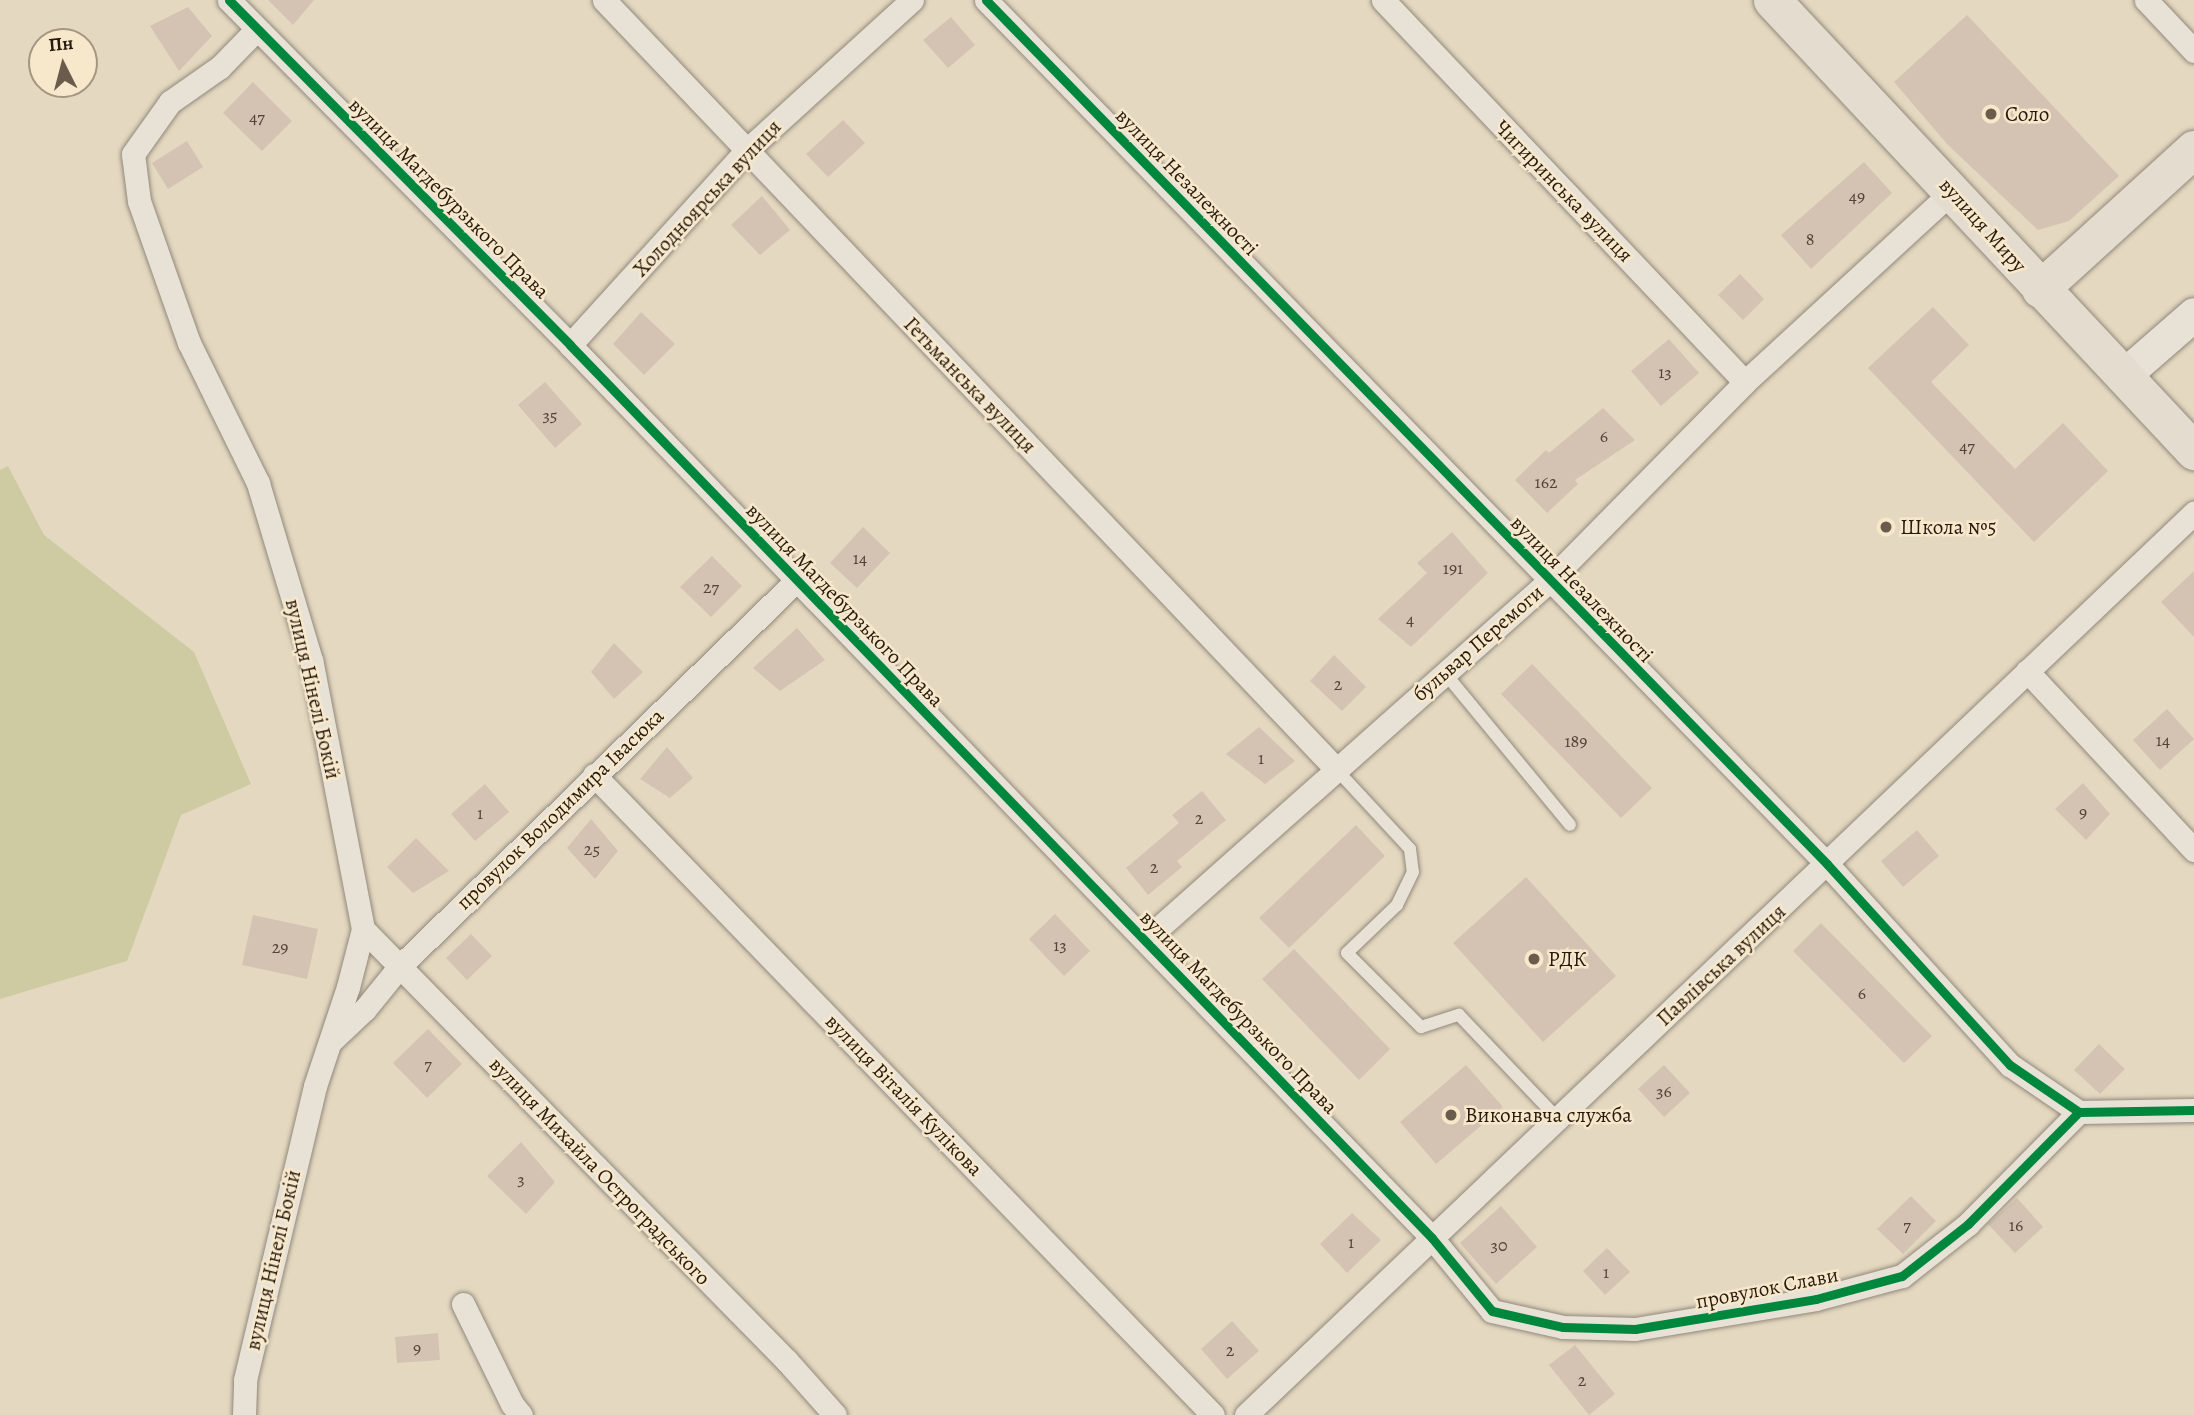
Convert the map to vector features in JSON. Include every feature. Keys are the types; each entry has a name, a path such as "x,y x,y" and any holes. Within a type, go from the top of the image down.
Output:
{"main road":[{"name":"вулиця Миру","path":"1772,0 2194,451"},
{"path":"2040,289 2194,149"},
{"path":"2123,376 2194,314"}],"street":[{"name":"вулиця Магдебурзького Права","path":"229,0 570,345 1432,1238"},
{"name":"Гетьманська вулиця","path":"604,0 1336,769"},
{"name":"Холодноярська вулиця","path":"570,345 747,150 912,0"},
{"name":"вулиця Незалежності","path":"986,0 1827,864 2010,1065 2079,1112"},
{"name":"Чигиринська вулиця","path":"1383,0 1745,382"},
{"path":"2146,0 2194,51"},
{"name":"вулиця Нінелі Бокій","path":"244,1415 245,1380 314,1086 348,987 363,929 311,660 258,483 189,343 139,201 133,154 170,102 220,67 257,29"},
{"name":"бульвар Перемоги","path":"1145,940 1549,581 1745,382 1953,191"},
{"name":"Павлівська вулиця","path":"1246,1415 2194,513"},
{"name":"провулок Володимира Івасюка","path":"328,1043 365,1009 400,966 797,580"},
{"path":"2027,671 2194,850"},
{"name":"вулиця Віталія Кулікова","path":"594,775 1213,1415"},
{"name":"вулиця Михайла Остроградського","path":"363,929 788,1361 835,1415"},
{"path":"2079,1112 2194,1110"},
{"name":"провулок Слави","path":"1432,1238 1492,1311 1563,1327 1635,1329 1816,1299 1902,1276 1968,1224 2079,1112"},
{"path":"463,1304 512,1404 521,1415"}],"lane":[{"path":"1444,672 1570,825"},
{"path":"1336,769 1410,849 1413,872 1396,905 1347,953 1421,1027 1459,1016 1557,1118"}],"shaded area":[{"path":"8,466 44,535 194,652 251,784 181,815 127,961 0,999 0,470"}],"building":[{"path":"268,0 314,0 293,25"},
{"path":"188,7 212,36 179,71 150,26"},
{"name":"Соло","path":"1967,15 2119,176 2069,221 2038,230 1948,145 1894,82"},
{"path":"951,17 975,45 948,68 923,40"},
{"path":"253,82 292,121 262,151 223,113"},
{"path":"843,120 865,143 828,177 806,154"},
{"path":"187,141 203,167 168,189 152,163"},
{"path":"1864,162 1892,193 1811,269 1781,235"},
{"path":"762,196 790,230 760,255 731,225"},
{"path":"1740,274 1764,299 1743,320 1718,295"},
{"path":"1933,307 1969,345 1931,382 2015,469 2063,423 2108,471 2034,542 1868,368"},
{"path":"641,312 675,344 644,375 613,344"},
{"path":"1669,339 1699,373 1661,406 1631,371"},
{"path":"545,382 582,424 555,448 518,405"},
{"path":"1603,408 1635,440 1575,480 1578,484 1547,513 1515,480 1546,450 1549,453"},
{"path":"863,527 890,553 857,588 830,563"},
{"path":"1452,532 1488,573 1411,647 1378,619 1427,573 1417,563"},
{"path":"712,556 742,586 711,617 680,587"},
{"path":"2194,571 2194,637 2161,602"},
{"path":"797,628 825,660 780,691 753,668"},
{"path":"614,643 643,672 614,699 591,672"},
{"path":"1334,655 1366,687 1342,711 1310,681"},
{"path":"1532,664 1652,788 1621,818 1501,694"},
{"path":"2167,709 2194,739 2160,770 2133,740"},
{"path":"1259,727 1295,761 1265,784 1226,754"},
{"path":"667,747 693,778 670,798 640,779"},
{"path":"2083,783 2110,814 2086,840 2055,809"},
{"path":"485,784 509,812 475,841 451,814"},
{"path":"1202,791 1226,820 1177,861 1182,867 1148,895 1126,868 1179,823 1172,815"},
{"path":"591,819 618,851 595,879 567,848"},
{"path":"1356,825 1385,856 1289,948 1259,918"},
{"path":"1917,830 1939,856 1903,887 1881,861"},
{"path":"416,838 449,871 413,893 387,867"},
{"name":"РДК","path":"1526,877 1616,976 1543,1042 1453,943"},
{"path":"1055,914 1090,951 1064,976 1029,939"},
{"path":"253,915 318,929 307,979 242,965"},
{"path":"1821,923 1932,1036 1904,1063 1793,951"},
{"path":"471,934 492,956 467,980 446,958"},
{"path":"1294,949 1390,1049 1359,1080 1262,979"},
{"path":"428,1029 462,1064 427,1098 393,1063"},
{"path":"2099,1044 2125,1069 2100,1094 2074,1070"},
{"name":"Виконавча служба","path":"1466,1065 1503,1107 1436,1164 1400,1122"},
{"path":"1664,1065 1690,1093 1664,1117 1638,1089"},
{"path":"521,1142 555,1182 526,1214 487,1176"},
{"path":"1911,1196 1936,1221 1903,1254 1877,1229"},
{"path":"2017,1198 2043,1227 2015,1253 1988,1224"},
{"path":"1501,1206 1537,1247 1496,1284 1460,1243"},
{"path":"1352,1213 1381,1240 1347,1273 1320,1244"},
{"path":"1607,1248 1630,1272 1605,1295 1583,1271"},
{"path":"1232,1321 1259,1351 1227,1379 1201,1349"},
{"path":"438,1333 440,1360 397,1363 395,1337"},
{"path":"1575,1345 1615,1394 1589,1415 1549,1365"}],"cycle path":[{"path":"229,0 570,345 1432,1238 1492,1311 1563,1327 1635,1329 1816,1299 1902,1276 1968,1224 2079,1112"},
{"path":"986,0 1827,864 2010,1065 2079,1112 2194,1110"}],"place":[{"name":"Соло","path":"1991,114"},
{"name":"Школа №5","path":"1886,527"},
{"name":"РДК","path":"1534,959"},
{"name":"Виконавча служба","path":"1451,1115"}]}
